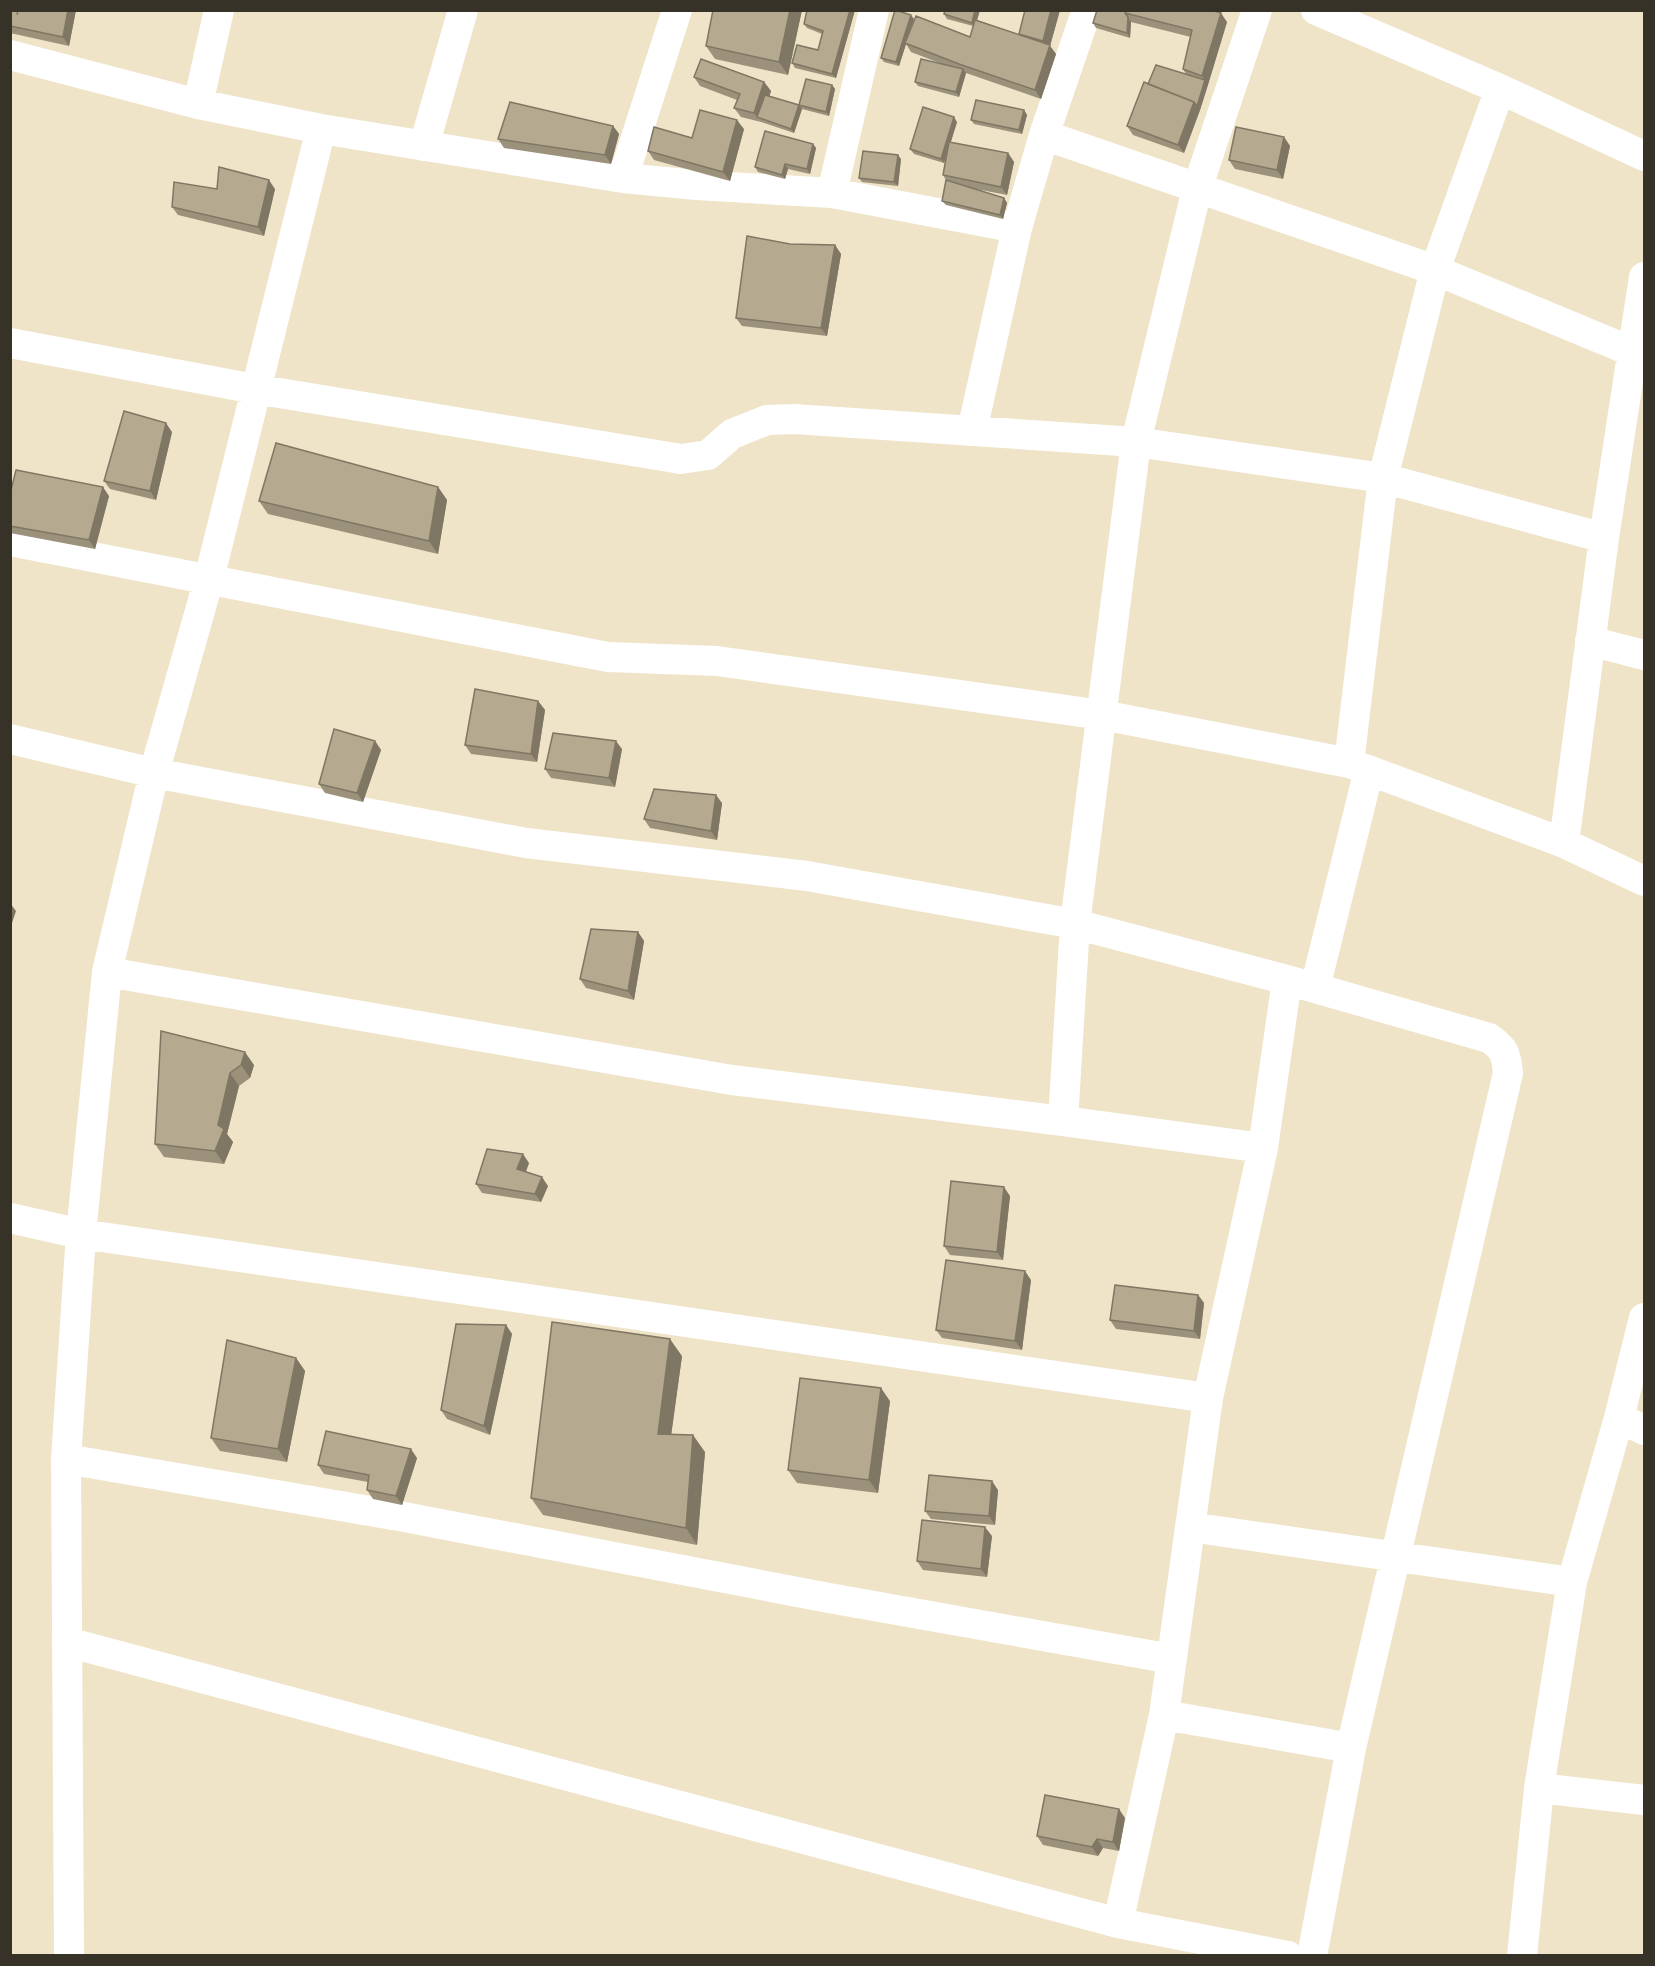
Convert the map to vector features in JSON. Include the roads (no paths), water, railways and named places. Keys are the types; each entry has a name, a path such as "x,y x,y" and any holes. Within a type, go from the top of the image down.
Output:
{"street":[{"path":"198,104 219,10"},
{"path":"424,146 463,10"},
{"path":"623,178 677,10"},
{"path":"832,193 874,10"},
{"path":"972,431 1017,228 1044,135 1087,10"},
{"path":"1063,1121 1075,924 1136,442 1197,189 1257,10"},
{"path":"1316,10 1500,89 1644,156"},
{"path":"10,56 198,104 321,129 623,178 832,193 1017,228"},
{"path":"1315,988 1359,767 1383,478 1435,270 1500,89"},
{"path":"69,1956 66,1459 81,1234 107,972 154,773 208,579 321,129"},
{"path":"1044,135 1435,270 1633,352"},
{"path":"1564,843 1604,538 1644,277"},
{"path":"10,343 255,389 681,459 708,455 732,434 767,420 794,419 1136,442 1383,478 1604,538"},
{"path":"10,541 608,657 717,661 1102,715 1359,767 1564,843 1644,881"},
{"path":"1590,641 1644,656"},
{"path":"10,739 154,773 526,843 807,876 1075,924 1287,980 1489,1038 1501,1047 1507,1058 1508,1073 1351,1748 1312,1956"},
{"path":"107,972 732,1080 1263,1148"},
{"path":"1118,1923 1164,1715 1208,1398 1263,1148 1287,980"},
{"path":"10,1218 81,1234 1208,1398"},
{"path":"1522,1956 1539,1788 1572,1581 1632,1424 1644,1318"},
{"path":"66,1459 399,1516 1172,1659"},
{"path":"1190,1527 1572,1581"},
{"path":"67,1641 1118,1923 1288,1956"},
{"path":"1164,1715 1351,1748"},
{"path":"1539,1788 1644,1800"}]}
